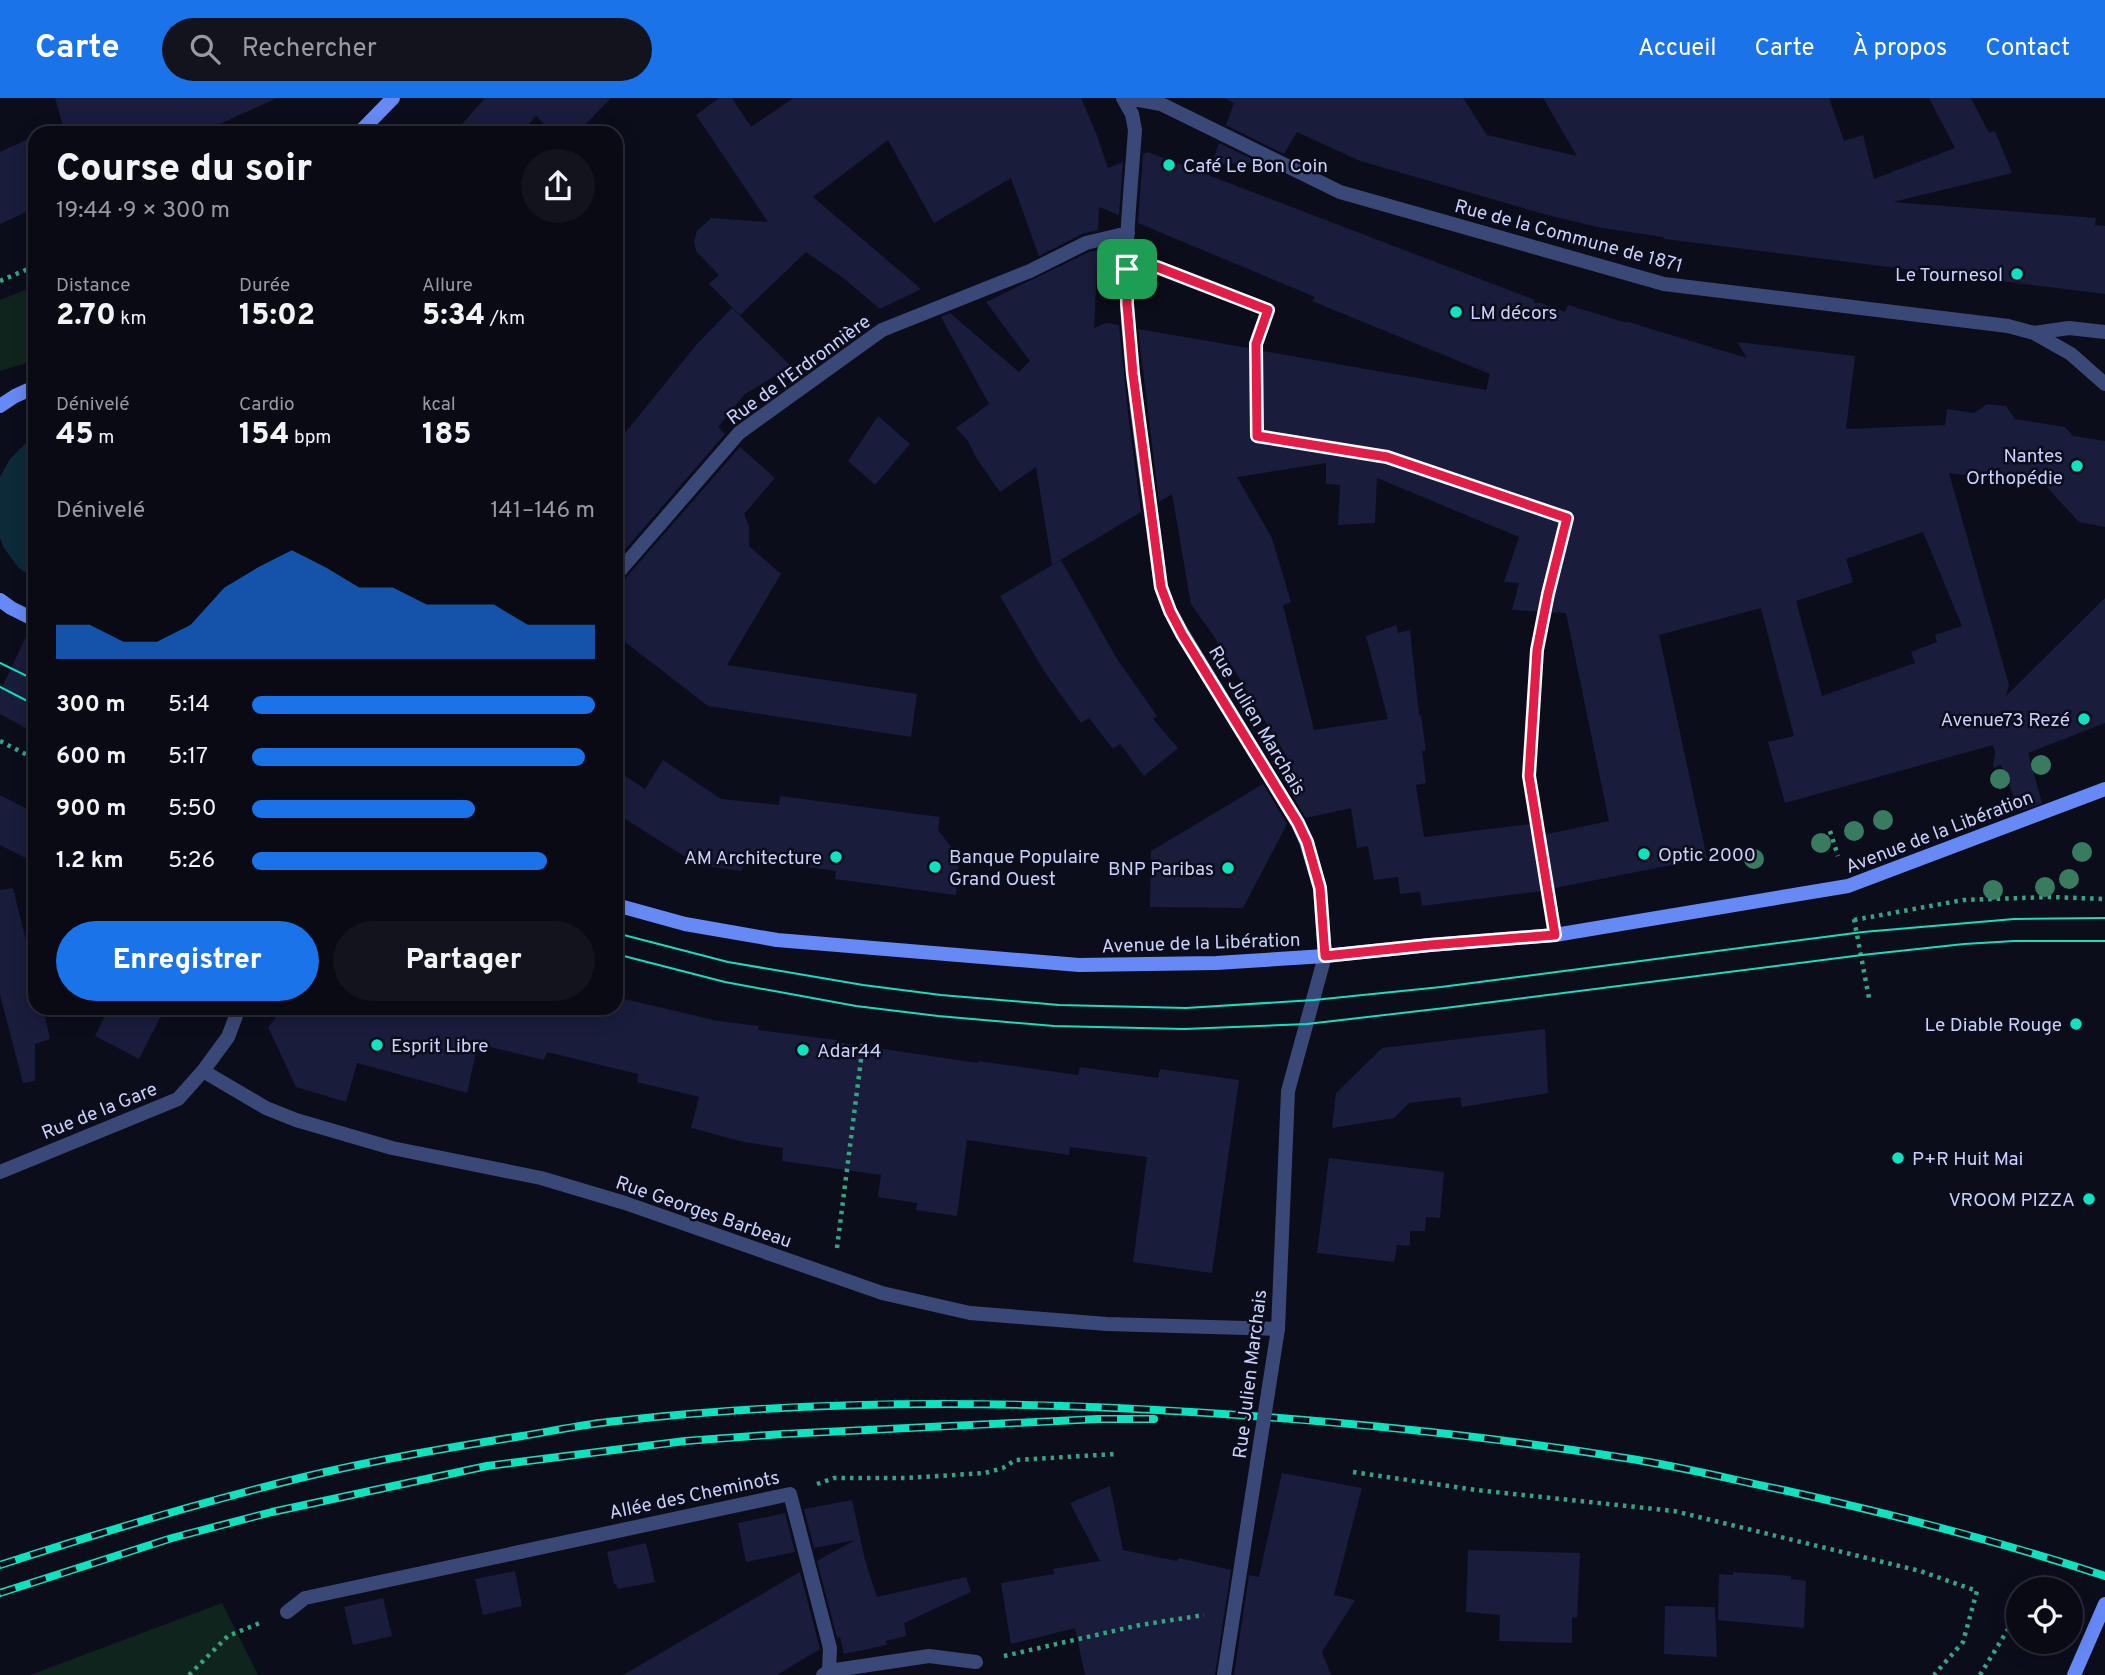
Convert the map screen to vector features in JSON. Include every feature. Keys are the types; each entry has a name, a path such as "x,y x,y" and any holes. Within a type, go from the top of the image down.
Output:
{"street":[{"path":"366,126 393,98"},
{"name":"Rue Julien Marchais","path":"1126,98 1135,130 1128,233 1127,304 1133,374 1161,587 1182,634 1307,842 1320,888 1325,956 1288,1091 1278,1329 1224,1675"},
{"name":"Rue de la Commune de 1871","path":"1126,98 1161,104 1340,192 1664,284 2008,326 2034,333 2069,328 2105,332"},
{"name":"Rue de l'Erdronnière","path":"623,567 739,433 882,330 1030,271 1086,243 1128,233"},
{"path":"1127,269 1157,267 1268,310 1256,344"},
{"path":"2034,333 2071,354 2105,384"},
{"path":"0,406 28,390"},
{"path":"0,600 28,616"},
{"name":"Avenue de la Libération","path":"623,907 685,923 777,940 1079,965 1216,963 1325,956 1555,935 1848,886 2105,789"},
{"path":"203,1071 228,1037 236,1015"},
{"name":"Rue Georges Barbeau","path":"203,1071 266,1108 296,1119 392,1148 541,1178 625,1203 882,1293 970,1313 1107,1324 1278,1329"},
{"name":"Rue de la Gare","path":"0,1172 178,1099 203,1071"},
{"path":"790,1494 830,1648 826,1673 929,1656 976,1662"},
{"name":"Allée des Cheminots","path":"287,1612 305,1598 790,1494"},
{"path":"2074,1675 2105,1604"}],"path":[{"path":"0,281 28,269"},
{"path":"1256,344 1257,436 1387,457 1567,518 1537,650 1529,776 1555,935"},
{"path":"0,741 28,755"},
{"path":"1854,920 1963,901 2050,897 2105,899"},
{"path":"839,1240 863,1044"},
{"name":"Allée des Cheminots","path":"790,1494 834,1478 907,1478 985,1473 1003,1468 1015,1460 1116,1454"},
{"path":"1353,1472 1476,1490 1674,1511 1920,1571 1977,1591 1963,1642 1934,1675"},
{"path":"976,1662 1140,1625 1233,1611"},
{"path":"189,1675 228,1636 287,1612"},
{"path":"1980,1675 2006,1633"}],"green space":[{"path":"28,289 28,362 0,371 0,300"},
{"path":"222,1603 258,1675 30,1675"}],"water":[{"path":"27,442 28,575 18,567 0,538 0,477 10,459"}],"building":[{"path":"55,98 277,98 215,126 63,126"},
{"path":"485,98 611,98 584,126 547,126 536,116 527,126 460,126"},
{"path":"719,98 732,98 751,127 793,98 1081,98 1108,168 1123,162 1119,215 1099,207 1098,230 1082,234 1039,256 1011,178 934,223 888,140 813,197 921,289 880,309 842,277 806,252 740,315 709,284 719,275 696,251 694,241 697,231 711,218 768,222 696,115"},
{"path":"1224,98 1463,98 1487,135 1577,156 1543,98 1829,98 1844,141 1863,135 1874,179 1955,148 1929,98 1971,98 1989,133 1995,131 2012,173 1893,202 2096,218 2095,225 2105,226 2105,294 1664,239 1602,228 1360,161 1297,132 1284,154 1226,125 1234,103"},
{"path":"28,139 28,211 0,224 0,152"},
{"path":"1219,143 1260,163 1212,164"},
{"path":"1148,152 1535,300 1534,303 1565,312 1568,305 1747,358 1737,342 1855,356 1846,429 1945,425 1947,409 1974,413 1987,404 2006,406 2015,419 2065,427 2073,436 2105,441 2105,527 2079,522 2045,485 1949,473 2009,685 2006,696 2105,598 2105,723 2028,753 2042,803 2020,811 2001,765 1993,768 1993,745 1785,803 1768,742 1794,736 1761,608 1659,635 1707,858 1535,892 1422,906 1420,892 1400,894 1398,877 1374,880 1368,846 1357,848 1351,808 1306,818 1280,774 1293,767 1213,635 1191,604 1172,494 1159,502 1138,329 1248,348 1253,353 1263,351 1486,390 1490,374 1312,301 1315,297 1138,223 1143,154","holes":["1326,463 1326,484 1340,485 1338,525 1375,523 1377,478 1519,537 1504,582 1519,583 1512,610 1566,613 1609,821 1533,837 1531,824 1424,837 1416,785 1426,783 1422,751 1426,750 1419,715 1410,630 1398,633 1396,625 1366,636 1388,719 1314,730 1283,605 1291,602 1272,538 1237,477","1923,532 1962,626 1935,635 1937,642 1911,652 1915,663 1822,696 1796,601 1853,582 1846,559"]},
{"path":"1098,250 1094,328 1106,323 1119,325 1141,512 1052,565 1036,467 1000,492 968,441 956,428 989,404 941,317 950,313 1019,372 1030,361 986,302"},
{"path":"732,308 791,366 745,394 718,427 725,434 623,552 623,435 697,344"},
{"path":"878,416 910,444 875,485 848,461"},
{"path":"740,447 775,478 744,514 749,526 749,546 781,574 727,665 917,694 911,737 708,706 623,640 623,581"},
{"path":"1061,560 1117,659 1157,716 1153,719 1178,748 1144,776 1120,744 1113,749 1089,718 1081,723 1044,671 1000,596"},
{"path":"28,632 28,729 0,714 0,692"},
{"path":"663,760 721,799 779,805 780,796 940,817 938,830 959,857 956,895 835,879 836,871 744,858 742,871 698,865 623,817 623,775 645,789"},
{"path":"1263,784 1287,824 1243,908 1150,907 1151,851"},
{"path":"0,795 28,809 28,859 0,845"},
{"path":"13,888 28,949 28,1015 45,1015 50,1039 35,1044 35,1081 23,1083 0,995 0,890"},
{"path":"623,999 718,1021 759,1026 758,1030 978,1063 1078,1075 1080,1067 1158,1078 1160,1069 1239,1080 1212,1273 1133,1262 1147,1157 1070,1147 1069,1155 967,1140 957,1216 916,1210 917,1203 878,1197 881,1175 782,1161 783,1148 744,1142 691,1128 699,1097 637,1082 638,1074 547,1052 544,1060 478,1044 467,1093 357,1063 346,1102 296,1087 268,1027 278,1015 623,1015"},
{"path":"106,1015 161,1015 139,1059 95,1036"},
{"path":"1545,1029 1548,1093 1462,1107 1460,1097 1409,1103 1394,1118 1332,1128 1336,1093 1382,1048"},
{"path":"1329,1158 1444,1172 1440,1218 1426,1217 1425,1231 1410,1231 1410,1246 1397,1245 1394,1262 1317,1253"},
{"path":"1282,1473 1362,1488 1334,1595 1355,1600 1322,1652 1331,1675 1234,1675 1249,1575 1259,1577"},
{"path":"1110,1486 1123,1550 1177,1561 1179,1558 1231,1570 1215,1675 1085,1675 1075,1628 1011,1644 1001,1583 1054,1574 1053,1569 1100,1561 1070,1503"},
{"path":"852,1500 865,1560 877,1597 966,1577 971,1592 904,1623 906,1636 886,1641 887,1645 844,1654 840,1637 837,1638 817,1561 855,1540 814,1548 804,1509"},
{"path":"785,1513 795,1552 746,1562 738,1523"},
{"path":"646,1543 655,1582 618,1589 614,1584 607,1552"},
{"path":"1468,1550 1580,1553 1577,1618 1572,1617 1572,1643 1499,1641 1500,1615 1466,1612"},
{"path":"515,1571 522,1606 483,1615 475,1579"},
{"path":"800,1572 820,1649 777,1675 623,1675"},
{"path":"1733,1572 1791,1576 1791,1579 1806,1581 1804,1628 1718,1620 1719,1574 1733,1575"},
{"path":"383,1598 392,1636 353,1645 344,1607"},
{"path":"1665,1606 1715,1607 1717,1657 1664,1654"}],"tram line":[{"path":"0,663 28,677"},
{"path":"0,687 28,701"},
{"path":"623,935 728,962 863,985 1059,1005 1186,1008 1314,1000 1441,987 1863,932 2014,919 2105,918"},
{"path":"623,956 725,982 856,1006 1054,1026 1184,1029 1307,1024 1964,944 2105,941"}],"railway":[{"path":"0,1565 149,1519 300,1478 410,1455 605,1422 839,1405 986,1404 1134,1409 1312,1421 1469,1436 1573,1450 1665,1465 1823,1499 1985,1540 2105,1576"},
{"path":"0,1593 172,1538 272,1512 487,1466 685,1441 783,1434 1098,1419 1154,1419"}],"place":[{"name":"Café Le Bon Coin","path":"1169,165"},
{"name":"Le Tournesol","path":"2017,274"},
{"name":"LM décors","path":"1456,312"},
{"name":"Nantes Orthopédie","path":"2077,466"},
{"name":"Avenue73 Rezé","path":"2084,719"},
{"name":"Optic 2000","path":"1644,854"},
{"name":"AM Architecture","path":"836,857"},
{"name":"Banque Populaire Grand Ouest","path":"935,867"},
{"name":"BNP Paribas","path":"1228,868"},
{"name":"Le Diable Rouge","path":"2076,1024"},
{"name":"Esprit Libre","path":"377,1045"},
{"name":"Adar44","path":"803,1050"},
{"name":"P+R Huit Mai","path":"1898,1158"},
{"name":"VROOM PIZZA","path":"2089,1199"}],"route":[{"path":"1157,267 1268,310 1256,344 1257,436 1387,457 1567,518 1537,650 1529,776 1555,935 1325,956 1320,888 1307,842 1182,634 1161,587 1133,374 1127,269 1157,267"}]}
